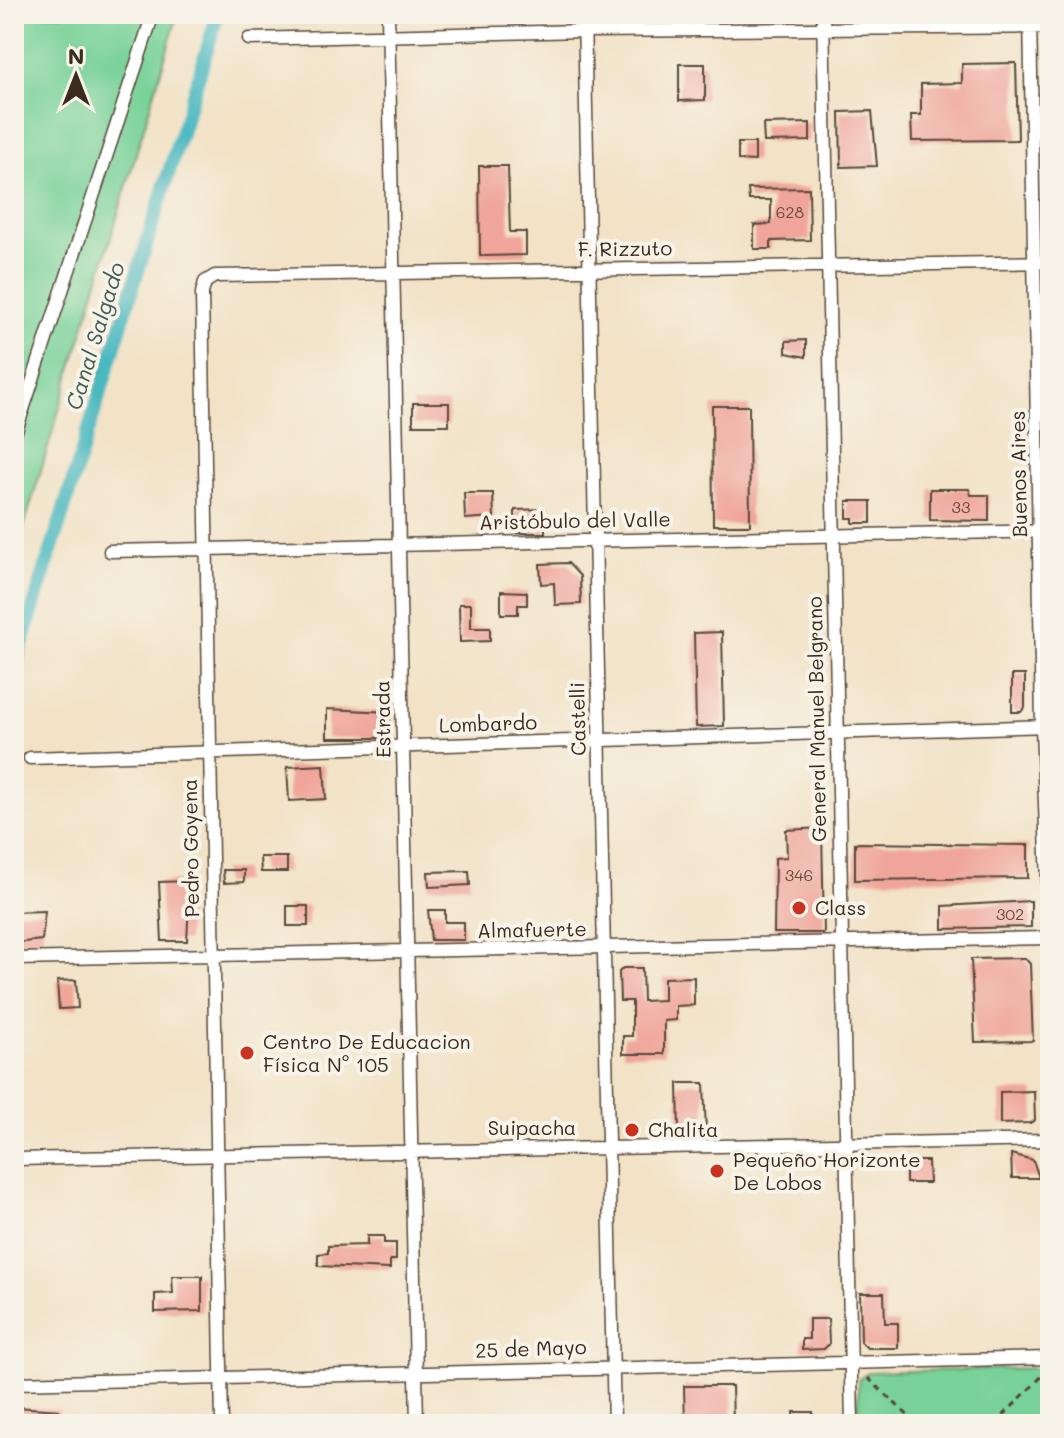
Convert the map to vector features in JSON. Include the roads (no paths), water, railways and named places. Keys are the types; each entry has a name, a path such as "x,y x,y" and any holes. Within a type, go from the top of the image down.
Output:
{"street":[{"path":"14,437 153,14"},
{"name":"Estrada","path":"388,14 417,1424"},
{"name":"Castelli","path":"584,14 614,1424"},
{"name":"General Manuel Belgrano","path":"823,14 852,1424"},
{"path":"249,39 1030,21 1050,27"},
{"name":"Buenos Aires","path":"1030,21 1045,531 1050,936"},
{"name":"F. Rizzuto","path":"215,276 1050,262"},
{"name":"Pedro Goyena","path":"215,276 205,282 202,293 222,1424"},
{"name":"Aristóbulo del Valle","path":"110,551 1045,531"},
{"name":"Lombardo","path":"30,758 1046,726"},
{"name":"Almafuerte","path":"14,959 841,945 1050,936"},
{"name":"Suipacha","path":"14,1159 411,1149 1050,1140"},
{"name":"25 de Mayo","path":"14,1383 1050,1358"}],"waterway":[{"name":"Canal Salgado","path":"14,670 218,14"}],"place":[{"name":"Class","path":"799,908"},
{"name":"Centro De Educacion Física N° 105","path":"247,1053"},
{"name":"Chalita","path":"632,1130"},
{"name":"Pequeño Horizonte De Lobos","path":"717,1171"}]}
